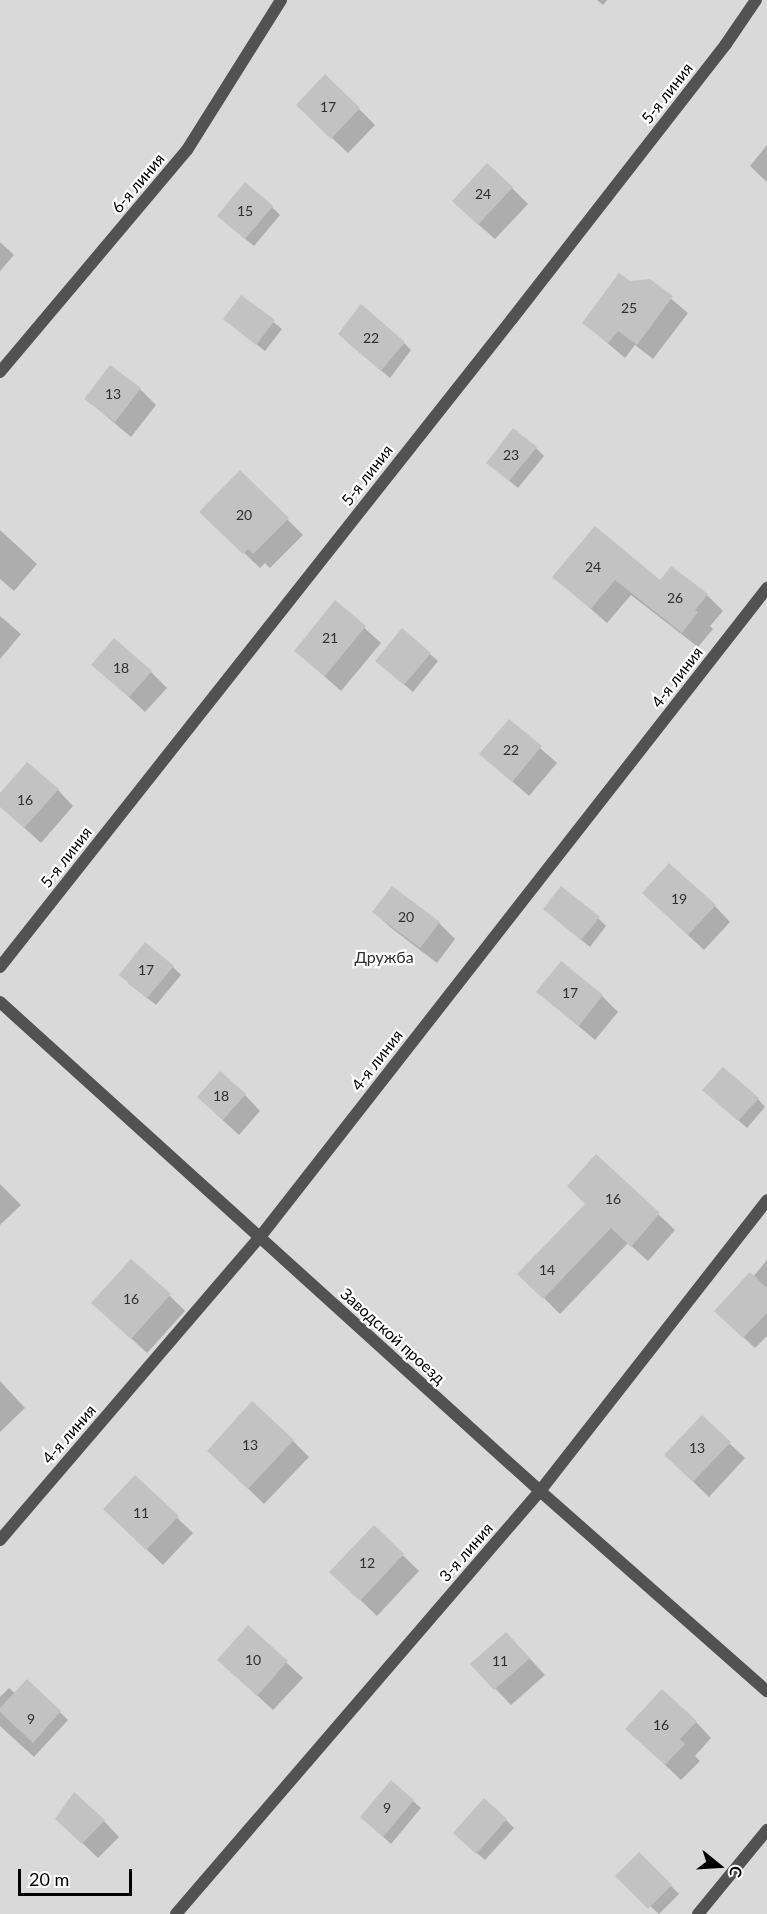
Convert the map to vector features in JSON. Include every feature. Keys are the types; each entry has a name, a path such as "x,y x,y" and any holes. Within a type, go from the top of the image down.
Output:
{"street":[{"name":"6-я линия","path":"0,372 187,150 280,0"},
{"name":"5-я линия","path":"0,967 519,310 726,44 756,0"},
{"name":"4-я линия","path":"0,1540 260,1237 767,588"},
{"name":"Заводской проезд","path":"0,1002 540,1491 767,1691"},
{"name":"3-я линия","path":"176,1914 540,1491 767,1200"},
{"path":"698,1914 767,1830"}],"green space":[{"name":"Дружба","path":"0,0 767,0 767,1914 0,1914"}],"building":[{"path":"325,74 360,108 331,139 296,105"},
{"path":"487,163 513,187 478,225 452,201"},
{"path":"245,182 273,206 245,239 217,216"},
{"path":"619,273 630,281 650,279 673,296 637,345 618,331 608,343 582,323"},
{"path":"241,295 275,320 256,345 223,319"},
{"path":"361,304 405,342 381,371 338,334"},
{"path":"110,365 141,388 115,422 84,399"},
{"path":"513,428 537,447 509,481 486,463"},
{"path":"240,470 289,518 253,554 248,549 243,554 199,512"},
{"path":"595,526 660,580 671,566 708,594 695,610 698,612 682,633 615,580 591,609 552,577"},
{"path":"335,600 366,626 325,676 294,651"},
{"path":"402,628 431,653 404,685 375,661"},
{"path":"114,638 152,671 129,697 91,665"},
{"path":"509,719 542,746 512,782 479,754"},
{"path":"27,762 59,789 24,828 0,807 0,793"},
{"path":"669,863 716,905 688,935 642,893"},
{"path":"392,886 440,922 420,948 372,912"},
{"path":"561,886 600,917 581,940 543,909"},
{"path":"145,942 174,966 147,998 119,975"},
{"path":"561,961 603,995 579,1026 536,992"},
{"path":"723,1067 759,1098 738,1121 702,1090"},
{"path":"220,1071 246,1094 223,1120 197,1097"},
{"path":"596,1154 660,1213 631,1247 611,1228 543,1299 517,1274 585,1204 567,1186"},
{"path":"131,1259 171,1294 131,1339 91,1303"},
{"path":"750,1272 767,1288 767,1313 743,1338 714,1311"},
{"path":"252,1401 294,1440 248,1489 207,1451"},
{"path":"702,1415 731,1442 693,1482 664,1455"},
{"path":"135,1475 179,1516 146,1550 103,1509"},
{"path":"374,1525 404,1554 360,1601 329,1572"},
{"path":"248,1625 288,1661 257,1696 217,1660"},
{"path":"506,1632 530,1658 494,1690 470,1664"},
{"path":"27,1679 61,1711 33,1743 0,1712 0,1708"},
{"path":"662,1689 697,1721 680,1739 685,1744 665,1765 625,1729"},
{"path":"391,1780 414,1800 383,1837 360,1817"},
{"path":"74,1792 105,1820 82,1844 55,1819"},
{"path":"484,1798 507,1819 476,1854 453,1833"},
{"path":"639,1852 672,1885 648,1909 615,1876"}]}
